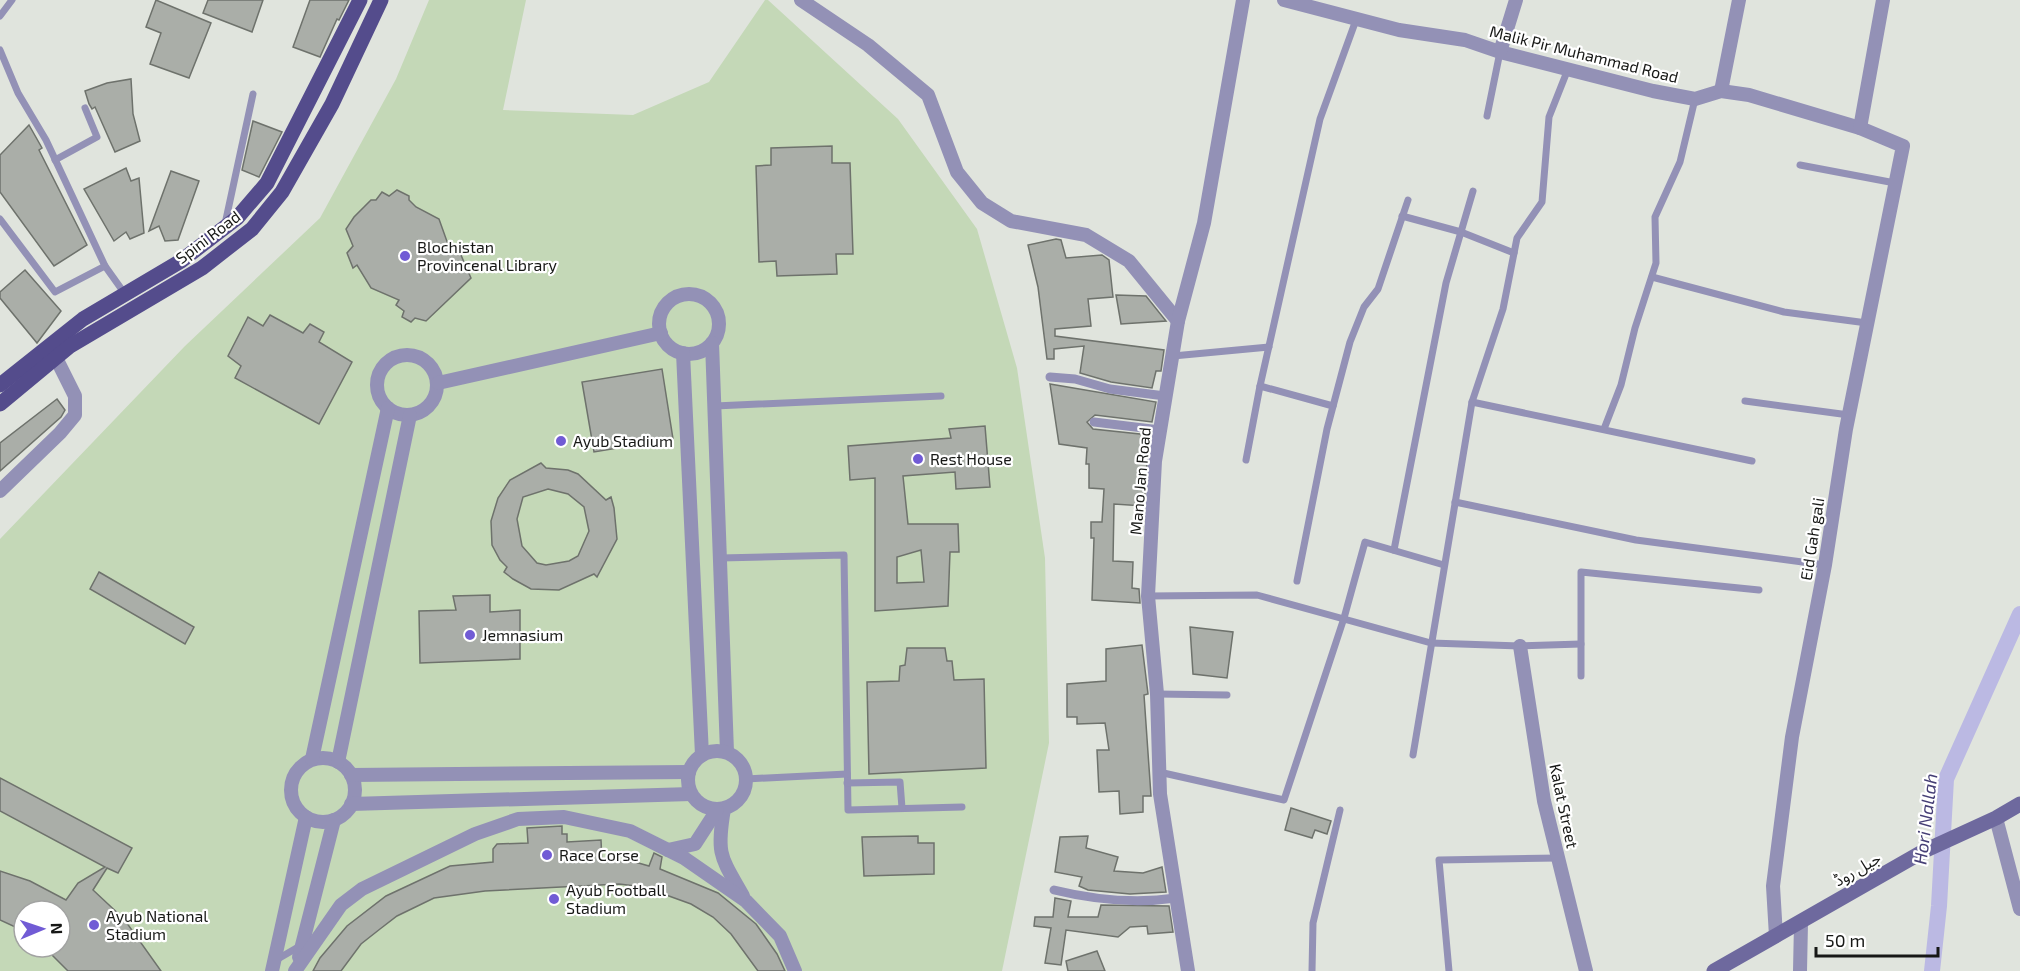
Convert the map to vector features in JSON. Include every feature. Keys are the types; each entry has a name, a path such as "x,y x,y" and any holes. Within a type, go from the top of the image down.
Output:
{"main road":[{"name":"Spini Road","path":"0,404 83,319 181,261 237,218 267,183 360,0"},
{"name":"Spini Road","path":"0,385 53,351 70,346 202,268 252,229 282,192 332,104 381,0"},
{"name":"جیل روڈ","path":"1714,971 1924,851 1996,818 2020,804"}],"street":[{"path":"801,0 868,45 928,96 957,172 982,203 1011,221 1086,235 1129,261 1178,321"},
{"name":"Mano Jan Road","path":"1188,971 1160,794 1157,694 1148,596 1155,461 1178,321 1204,223 1243,0"},
{"name":"Malik Pir Muhammad Road","path":"1284,0 1399,30 1466,40 1500,52 1653,91 1695,99 1721,91 1749,95 1860,128 1899,143 1904,150"},
{"path":"1500,52 1516,0"},
{"path":"1721,91 1739,0"},
{"path":"1860,128 1883,0"},
{"name":"Eid Gah gali","path":"1776,936 1773,886 1791,748 1825,565 1849,415 1895,183 1904,150"},
{"path":"712,343 699,352 683,353 669,346 661,333 662,313 667,304 675,298 695,295 712,305 719,324 712,343 727,752"},
{"path":"438,382 661,333"},
{"path":"0,491 60,434 75,416 75,396 53,351"},
{"path":"683,353 702,754"},
{"path":"403,355 422,358 430,364 438,382 433,401 427,408 410,415 394,412 388,408 381,400 377,381 386,364 403,355"},
{"path":"1050,377 1075,379 1110,389 1165,396"},
{"path":"312,759 388,408"},
{"path":"338,762 410,415"},
{"path":"1094,422 1160,430"},
{"name":"Kalat Street","path":"1520,646 1544,801 1586,971"},
{"path":"668,850 695,844 721,809 740,798 746,779 741,763 727,752 710,751 702,754 688,772 687,779 691,794 702,806 721,809"},
{"path":"330,758 338,762 351,775 354,785 351,804 334,820 325,822 306,817 293,802 291,781 303,764 312,759 330,758"},
{"path":"351,775 688,772"},
{"path":"351,804 691,794"},
{"path":"721,809 720,856 746,901"},
{"path":"274,965 306,817"},
{"path":"295,971 341,905 362,889 475,834 518,819 564,817 630,831 668,850 746,901 780,936 795,971"},
{"path":"1996,818 2020,909"},
{"path":"295,971 334,820"},
{"path":"1054,890 1123,902 1145,903 1176,898"},
{"path":"1800,971 1801,923"},
{"path":"303,944 324,927"}],"lane":[{"path":"0,16 12,0"},
{"path":"1246,460 1260,386 1320,119 1356,20"},
{"path":"0,50 18,93 55,159 105,266 125,294"},
{"path":"1487,116 1500,52"},
{"path":"1413,755 1472,402 1503,309 1517,238 1542,202 1549,117 1568,69"},
{"path":"224,228 253,94"},
{"path":"1604,429 1621,385 1635,328 1656,263 1655,217 1680,162 1695,99"},
{"path":"55,159 98,137 85,108"},
{"path":"1800,165 1895,183"},
{"path":"1394,550 1446,283 1473,191"},
{"path":"1297,581 1333,405 1350,342 1364,307 1378,289 1407,200"},
{"path":"1402,216 1461,232 1515,253"},
{"path":"0,219 55,292 105,266"},
{"path":"1652,278 1784,312 1867,323"},
{"path":"1172,356 1269,347"},
{"path":"1260,386 1333,405"},
{"path":"715,406 941,396"},
{"path":"1745,401 1849,415"},
{"path":"1472,402 1752,460"},
{"path":"1455,502 1635,540 1825,565"},
{"path":"1159,772 1284,800 1344,618 1365,542 1444,565"},
{"path":"720,558 844,555 848,810 962,807"},
{"path":"1581,676 1581,572 1759,590"},
{"path":"1148,596 1257,595 1431,643 1520,646 1581,644"},
{"path":"1157,694 1227,695"},
{"path":"746,779 847,774"},
{"path":"847,783 900,782 902,808"},
{"path":"1312,971 1313,923 1340,810"},
{"path":"1449,971 1439,860 1558,858"},
{"path":"274,965 303,944"}],"green space":[{"name":"Ayub Stadium","path":"429,0 526,0 503,110 633,115 709,82 765,0 768,0 898,119 977,229 1017,368 1045,558 1049,743 1002,971 0,971 0,539 185,346 320,218 396,79"}],"building":[{"path":"156,0 211,23 189,78 150,64 161,33 146,27"},
{"path":"208,0 263,0 252,32 203,13"},
{"path":"310,0 349,0 339,20 337,19 320,57 293,47"},
{"path":"131,79 133,114 140,141 115,152 95,107 92,109 89,104 85,91 107,83"},
{"path":"253,121 282,132 259,177 242,170"},
{"path":"29,125 42,148 39,150 87,245 54,266 0,192 0,155"},
{"path":"832,146 832,163 850,163 853,254 836,254 837,274 777,276 776,261 759,262 756,166 771,165 771,148"},
{"path":"126,168 131,181 139,178 144,233 130,239 126,232 114,241 84,189"},
{"path":"171,171 199,181 178,240 165,241 159,226 149,231"},
{"name":"Blochistan Provincenal Library","path":"397,190 409,196 409,200 416,207 439,219 450,250 457,246 471,278 426,321 415,318 411,322 402,317 404,311 396,305 399,300 371,288 357,265 353,268 347,253 353,246 346,229 354,217 371,200 376,200 382,192 389,196"},
{"path":"1061,240 1066,258 1102,255 1109,260 1113,297 1088,299 1091,326 1055,329 1055,336 1164,350 1161,371 1156,371 1152,388 1111,382 1080,373 1084,346 1054,349 1054,359 1047,359 1038,287 1028,245"},
{"path":"25,270 61,311 37,343 0,298 0,292"},
{"path":"1116,295 1146,296 1166,321 1121,324"},
{"path":"270,315 303,333 310,324 324,332 319,342 352,362 319,424 235,378 241,366 228,356 248,317 263,326"},
{"path":"662,369 673,439 594,452 582,382"},
{"path":"1050,384 1156,402 1152,422 1095,415 1087,422 1093,429 1149,435 1144,506 1114,504 1113,561 1133,562 1132,588 1139,589 1140,603 1092,600 1094,538 1091,538 1091,522 1102,522 1104,489 1089,488 1087,448 1059,444"},
{"path":"57,399 65,410 61,417 0,471 0,443"},
{"path":"985,426 990,487 956,489 955,472 903,476 908,524 958,524 959,552 950,552 948,606 875,611 875,478 850,480 848,446 951,438 949,429","holes":["921,550 924,582 897,583 897,557"]},
{"path":"541,463 546,468 568,470 578,474 606,500 611,497 617,539 597,577 594,574 559,590 531,589 504,572 507,567 500,560 492,545 491,521 498,498 510,480","holes":["548,489 568,494 584,507 589,531 578,556 569,561 546,565 537,563 522,546 517,519 523,497"]},
{"path":"99,572 194,627 185,644 90,589"},
{"name":"Jemnasium","path":"490,595 490,612 520,610 520,659 420,663 419,611 456,610 453,596"},
{"path":"1190,627 1233,632 1227,678 1193,674"},
{"path":"1142,645 1148,694 1144,695 1151,796 1143,796 1143,812 1120,814 1119,791 1099,792 1097,750 1109,750 1105,723 1077,724 1077,717 1067,717 1067,684 1106,681 1106,649"},
{"path":"907,648 945,648 947,661 952,661 954,680 984,679 986,768 869,774 867,682 899,681 900,666 905,665"},
{"path":"0,778 132,848 118,873 107,868 93,890 124,919 161,971 68,971 56,959 72,959 72,899 67,899 78,883 105,867 0,811"},
{"path":"1291,808 1331,821 1327,834 1315,830 1312,838 1285,830"},
{"path":"562,826 562,834 567,834 567,842 601,840 602,861 635,862 649,866 654,853 662,857 660,869 718,893 756,924 777,954 785,971 758,971 731,934 713,917 691,904 644,887 619,884 485,891 434,898 397,916 380,929 361,944 341,971 313,971 320,958 347,926 386,896 450,866 493,862 493,849 497,844 528,843 527,828"},
{"path":"918,836 918,843 934,843 934,874 864,876 862,837"},
{"path":"1088,836 1086,848 1118,857 1114,871 1143,873 1162,867 1166,892 1130,894 1088,890 1079,886 1082,877 1055,872 1060,837"},
{"path":"0,871 30,881 64,899 12,899 12,926 0,920"},
{"path":"1055,898 1071,901 1068,917 1098,917 1101,905 1169,906 1173,932 1148,934 1147,926 1130,927 1118,937 1066,930 1061,965 1045,963 1051,928 1034,926 1035,917 1053,917"},
{"path":"1097,951 1105,971 1068,971 1066,961"}],"waterway":[{"name":"Hori Nallah","path":"1932,971 1939,906 1946,779 2020,614"}],"place":[{"name":"Blochistan Provincenal Library","path":"405,256"},
{"name":"Ayub Stadium","path":"561,441"},
{"name":"Rest House","path":"918,459"},
{"name":"Jemnasium","path":"470,635"},
{"name":"Race Corse","path":"547,855"},
{"name":"Ayub Football Stadium","path":"554,899"},
{"name":"Ayub National Stadium","path":"94,925"}]}
